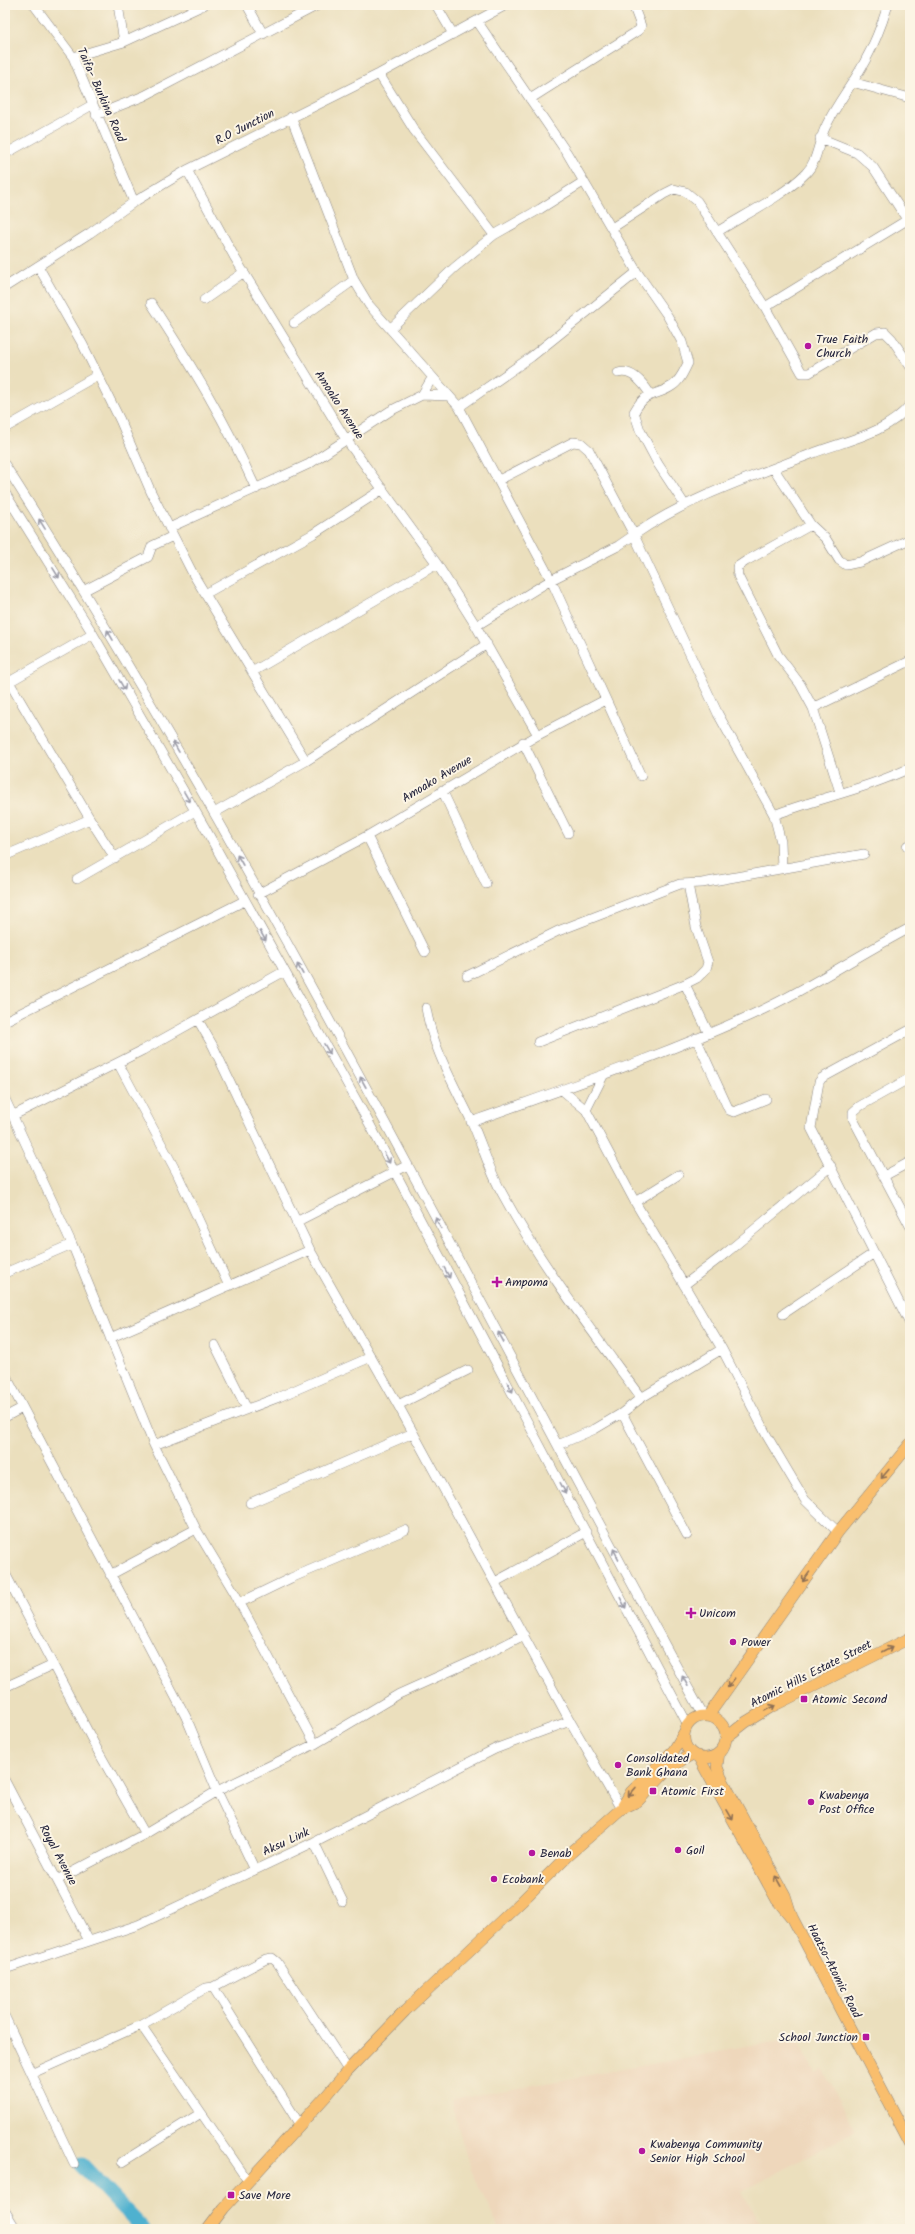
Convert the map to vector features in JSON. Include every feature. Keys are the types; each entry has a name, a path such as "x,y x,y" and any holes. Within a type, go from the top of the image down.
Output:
{"main road":[{"path":"621,1809 631,1792 674,1750 686,1728 694,1719 706,1715 838,1532 910,1444"},
{"name":"Atomic Hills Estate Street","path":"727,1737 746,1722 771,1707 910,1638"},
{"path":"208,2229 248,2181 348,2070 431,1986 521,1902 567,1856 621,1809 638,1801 663,1774 682,1760 695,1755 709,1758 719,1753 723,1748 727,1737 722,1723 706,1715"},
{"path":"686,1728 686,1746 695,1755 777,1900 792,1917"},
{"path":"719,1753 717,1763 718,1771 785,1895 792,1917"},
{"name":"Haatso-Atomic Road","path":"792,1917 910,2143"}],"street":[{"name":"Taifa- Burkina Road","path":"34,5 73,57 96,115 134,202"},
{"path":"118,5 124,42"},
{"path":"73,57 124,42 204,5"},
{"path":"247,5 263,34"},
{"path":"96,115 144,96 318,5"},
{"path":"436,5 453,34"},
{"name":"R.O Junction","path":"5,287 90,233 134,202 187,170 379,74 506,5"},
{"path":"530,99 639,30 641,26 633,5"},
{"path":"717,232 778,194 806,173 815,162 820,138 834,108 865,61 888,5"},
{"path":"477,21 567,153 637,272 667,315 682,342 688,363 682,374 672,386 641,399 634,412 640,430 658,464 685,505"},
{"path":"379,74 414,130 494,234"},
{"path":"852,82 910,98"},
{"path":"5,154 92,105"},
{"path":"291,117 354,280 369,305 432,378 460,407 551,580 641,776"},
{"path":"765,308 909,222 873,168 857,153 820,138"},
{"name":"Amoako Avenue","path":"187,170 244,272 345,438 437,564 487,644 538,735 523,742 367,836 258,894"},
{"path":"390,330 454,268 494,234 540,209 583,182"},
{"path":"612,228 674,190 686,192 696,201 717,232 765,308 802,373 809,373 865,339 880,332 885,332 892,339 910,366"},
{"path":"38,266 73,325 98,375 171,532 206,594 306,761"},
{"path":"204,300 244,272"},
{"path":"460,407 531,357 637,272"},
{"path":"294,323 354,280"},
{"path":"151,303 197,374 236,442 256,489"},
{"path":"618,373 630,373 645,386 650,394"},
{"path":"5,428 98,375"},
{"path":"422,395 432,378"},
{"path":"85,590 148,557 152,546 171,532 309,464 329,452 345,438 390,411 422,395 449,396"},
{"path":"476,626 551,580 618,546 655,520 685,505 887,426 902,415 910,405"},
{"path":"499,480 573,442 581,443 589,450 634,535 718,714 774,815 781,842 782,868"},
{"path":"5,465 85,590 214,813 408,1165 558,1446 706,1715"},
{"path":"774,469 811,525 826,539 839,560 846,565 860,562 910,539"},
{"path":"206,594 313,534 383,489"},
{"path":"5,493 93,634 195,811 395,1172 586,1532 686,1728"},
{"path":"811,525 737,567 738,576 778,654 800,684 813,708 840,792"},
{"path":"252,672 437,564"},
{"path":"93,634 7,678 90,819 115,858"},
{"path":"214,813 306,761 487,644"},
{"path":"813,708 910,661"},
{"path":"538,735 605,700"},
{"path":"523,742 568,833"},
{"path":"774,815 840,792 870,786 910,768"},
{"path":"442,790 486,884"},
{"path":"78,879 195,811"},
{"path":"5,854 9,854 90,819"},
{"path":"367,836 425,952"},
{"path":"467,976 558,931 680,884 688,884 864,854"},
{"path":"538,1042 685,984 706,969 708,962 696,927 688,884"},
{"path":"5,1021 244,901"},
{"path":"471,1122 603,1076 762,1010 818,981 910,928"},
{"path":"14,1115 118,1063 283,972"},
{"path":"685,984 708,1032"},
{"path":"426,1008 429,1026 440,1059 471,1122 500,1191 534,1249 641,1398"},
{"path":"198,1020 213,1046 310,1250 398,1405 570,1721 621,1809"},
{"path":"910,1030 822,1078 819,1082 811,1128 910,1324"},
{"path":"696,1038 730,1110 734,1112 766,1099"},
{"path":"118,1063 178,1174 229,1286"},
{"path":"586,1110 603,1076"},
{"path":"910,1078 860,1106 854,1112 853,1119 910,1226"},
{"path":"562,1090 586,1110 635,1202 722,1349 767,1436 805,1500 838,1532"},
{"path":"5,1099 14,1115 72,1244 154,1445 196,1529 239,1603 315,1744"},
{"path":"884,1176 910,1162"},
{"path":"296,1222 408,1165"},
{"path":"684,1285 726,1254 831,1166"},
{"path":"635,1202 678,1175"},
{"path":"5,1273 72,1244"},
{"path":"110,1338 310,1250"},
{"path":"783,1314 874,1253"},
{"path":"215,1346 247,1409"},
{"path":"558,1446 595,1429 622,1413 641,1398 722,1349"},
{"path":"154,1445 247,1409 371,1357"},
{"path":"398,1405 468,1370"},
{"path":"5,1374 186,1717 217,1791 255,1870"},
{"path":"5,1417 22,1408"},
{"path":"622,1413 687,1535"},
{"path":"250,1503 413,1433"},
{"path":"110,1575 196,1529"},
{"path":"239,1603 291,1578 405,1530"},
{"path":"495,1582 586,1532"},
{"path":"5,1573 98,1751 145,1834"},
{"path":"57,1880 145,1834 217,1791 315,1744 399,1694 477,1659 524,1635"},
{"path":"5,1687 53,1665"},
{"name":"Aksu Link","path":"5,1969 138,1925 314,1842 495,1749 570,1721"},
{"name":"Royal Avenue","path":"5,1781 89,1941"},
{"path":"314,1842 343,1902"},
{"path":"33,2073 141,2025 206,1988 213,1987 266,1959 272,1958 277,1962 348,2070"},
{"path":"213,1987 300,2125"},
{"path":"5,2017 33,2073 74,2164"},
{"path":"141,2025 248,2181"},
{"path":"122,2162 201,2113"},
{"path":"5,2211 16,2229"}],"shaded area":[{"name":"Kwabenya Community Senior High School","path":"796,2038 815,2073 823,2069 856,2131 742,2191 762,2229 500,2229 470,2170 451,2100"}],"waterway":[{"path":"82,2165 143,2229"}],"place":[{"name":"True Faith Church","path":"808,346"},
{"name":"Ampoma","path":"497,1282"},
{"name":"Unicom","path":"691,1613"},
{"name":"Power","path":"733,1642"},
{"name":"Atomic Second","path":"804,1699"},
{"name":"Consolidated Bank Ghana","path":"618,1765"},
{"name":"Atomic First","path":"653,1791"},
{"name":"Kwabenya Post Office","path":"811,1802"},
{"name":"Goil","path":"678,1850"},
{"name":"Benab","path":"532,1853"},
{"name":"Ecobank","path":"494,1879"},
{"name":"School Junction","path":"866,2037"},
{"name":"Kwabenya Community Senior High School","path":"642,2151"},
{"name":"Save More","path":"231,2195"}]}
